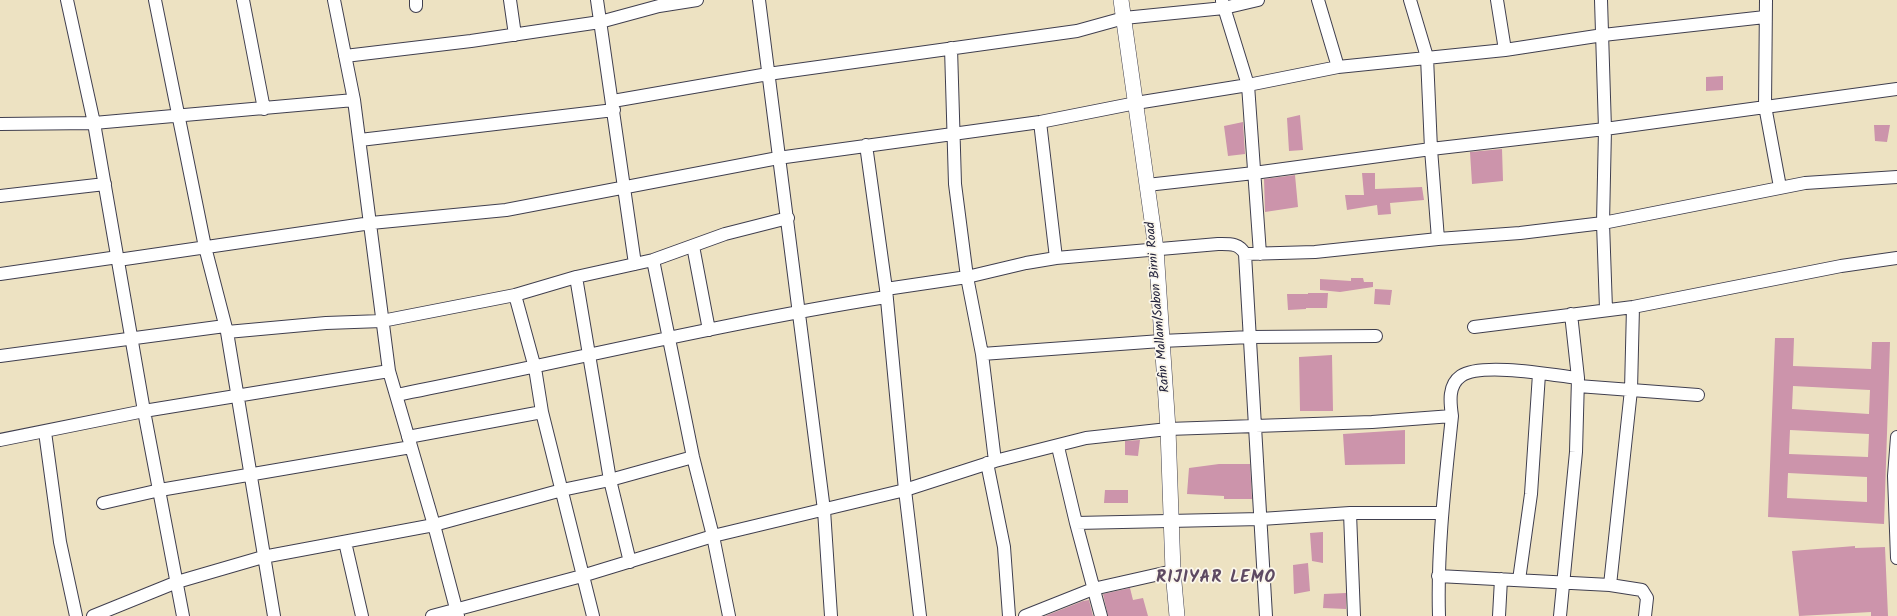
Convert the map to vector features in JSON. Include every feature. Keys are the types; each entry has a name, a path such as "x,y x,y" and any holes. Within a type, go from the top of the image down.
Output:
{"street":[{"path":"67,0 94,123 144,410 183,616"},
{"path":"155,0 205,246 226,329 274,616"},
{"path":"242,0 264,109"},
{"path":"334,0 354,100 360,140 389,371 434,525 457,613"},
{"path":"510,0 515,35"},
{"path":"597,0 635,264"},
{"path":"345,56 515,35 600,22 659,6 697,0"},
{"path":"759,0 778,158 788,218 824,510 831,616"},
{"name":"Rafin Mallam/Sabon Birni Road","path":"1121,0 1156,249 1168,428 1173,571 1177,616"},
{"path":"360,140 613,105 768,74 1077,31 1124,18 1258,0"},
{"path":"1318,0 1338,67"},
{"path":"1410,0 1427,57 1431,149 1438,239"},
{"path":"1497,0 1505,50"},
{"path":"1601,0 1605,129 1603,223 1606,309"},
{"path":"1766,0 1765,106 1780,187"},
{"path":"1222,4 1248,85 1260,254"},
{"path":"0,274 371,223 506,210 778,158 1040,122 1136,103 1248,85 1338,67 1505,50 1603,35 1765,17"},
{"path":"951,48 956,184 967,276 982,354 991,462 1004,547 1008,616"},
{"path":"1147,185 1254,173 1431,149 1605,129 1897,89"},
{"path":"0,124 94,123 354,100"},
{"path":"1040,122 1056,258"},
{"path":"866,145 886,293 905,490 920,616"},
{"path":"1244,254 1315,252 1438,239 1520,233 1603,223 1805,183 1897,177"},
{"path":"0,196 105,184"},
{"path":"0,356 132,339 226,329 382,321 515,295 576,277 653,260 725,234 788,218"},
{"path":"396,395 534,368 1026,263 1056,258 1234,244 1241,248 1244,254 1251,337 1254,425 1266,616"},
{"path":"693,246 708,330"},
{"path":"1474,328 1606,309 1633,307 1841,266 1897,258"},
{"path":"653,260 670,338 692,457 713,536 729,616"},
{"path":"576,277 610,480 630,562"},
{"path":"515,295 534,368 542,412 593,616"},
{"path":"1610,585 1631,390 1633,307"},
{"path":"1560,616 1576,452 1578,382 1571,314"},
{"path":"982,354 1161,341 1251,337 1376,336"},
{"path":"1439,616 1438,576 1442,513 1452,416 1450,401 1452,388 1461,376 1478,370 1539,374 1631,390 1698,395"},
{"path":"0,440 144,410 389,371"},
{"path":"1520,580 1531,494 1539,374"},
{"path":"103,503 160,490 409,442 542,412"},
{"path":"432,616 457,613 713,536 905,490 991,462 1086,438 1168,428 1372,422 1452,416"},
{"path":"44,432 60,542 76,616"},
{"path":"1897,437 1894,476 1897,558"},
{"path":"1058,446 1076,523 1101,616"},
{"path":"93,616 177,582 263,557 434,525 562,490 610,480 692,457"},
{"path":"1076,523 1261,519 1350,513 1442,513"},
{"path":"1350,513 1354,616"},
{"path":"345,542 362,616"},
{"path":"1025,616 1093,590 1173,571"},
{"path":"1438,576 1610,585 1642,590 1647,598 1645,616"},
{"path":"1500,616 1502,579"}],"building":[{"path":"1723,76 1723,90 1706,91 1706,77"},
{"path":"1300,115 1303,150 1289,151 1287,118"},
{"path":"1243,122 1245,154 1228,156 1224,126"},
{"path":"1874,125 1890,125 1887,142 1875,141"},
{"path":"1502,149 1503,181 1472,184 1470,152"},
{"path":"1362,173 1375,173 1375,189 1422,187 1424,200 1390,203 1391,214 1378,215 1377,205 1347,210 1345,195 1364,195"},
{"path":"1295,175 1298,207 1265,212 1264,179"},
{"path":"1351,278 1363,278 1364,282 1373,282 1373,287 1340,292 1320,290 1320,279 1351,281"},
{"path":"1375,289 1392,290 1390,305 1374,304"},
{"path":"1328,293 1327,308 1288,310 1287,294"},
{"path":"1775,338 1794,338 1793,366 1871,369 1872,342 1890,342 1884,524 1768,517","holes":["1793,386 1870,390 1869,414 1792,409","1790,430 1869,434 1868,457 1789,454","1788,473 1867,477 1867,502 1787,498"]},
{"path":"1332,355 1333,411 1300,411 1299,357"},
{"path":"1405,430 1405,464 1345,465 1343,434"},
{"path":"1140,440 1138,456 1125,455 1125,441"},
{"path":"1219,464 1250,464 1252,499 1224,499 1224,496 1187,494 1189,468"},
{"path":"1105,490 1128,490 1128,503 1104,503"},
{"path":"1323,532 1323,563 1312,561 1310,533"},
{"path":"1855,546 1855,548 1885,547 1888,616 1871,616 1871,612 1799,616 1792,551"},
{"path":"1308,563 1310,591 1294,594 1293,565"},
{"path":"1130,588 1133,600 1143,598 1148,616 1108,616 1103,594"},
{"path":"1346,593 1346,609 1323,608 1324,594"},
{"path":"1089,600 1093,616 1045,616 1083,601"}],"district":[{"name":"RIJIYAR LEMO","path":"1216,579"}]}
